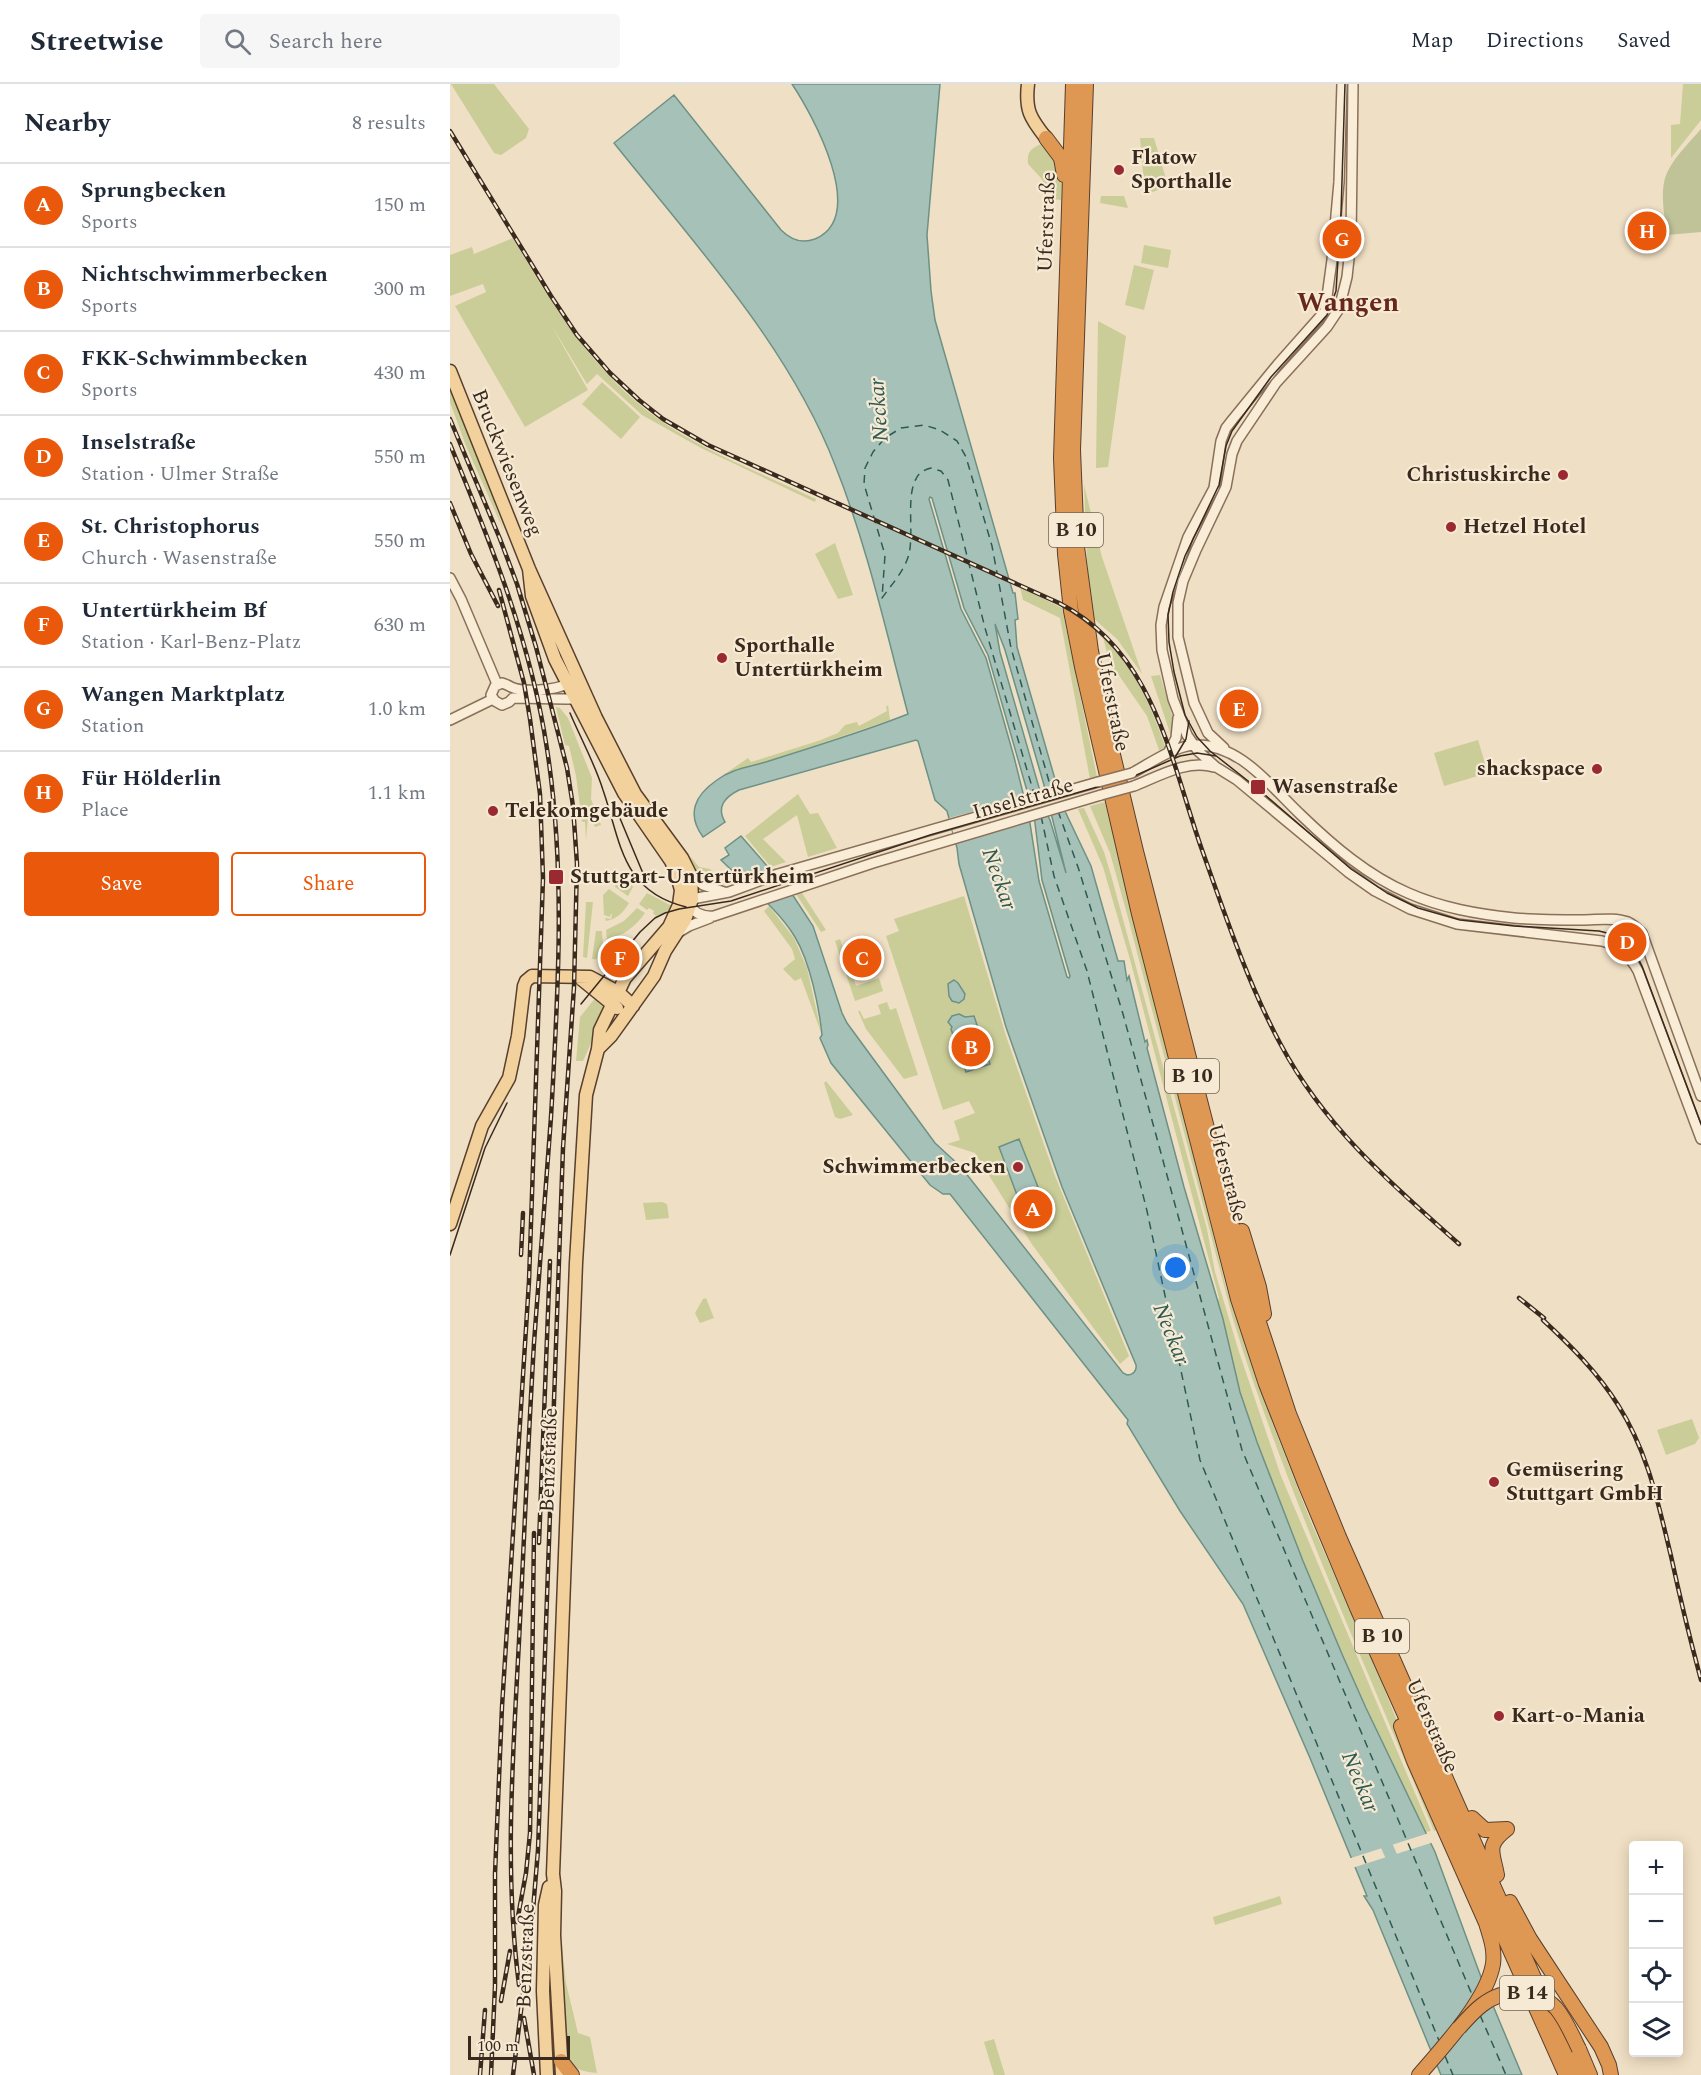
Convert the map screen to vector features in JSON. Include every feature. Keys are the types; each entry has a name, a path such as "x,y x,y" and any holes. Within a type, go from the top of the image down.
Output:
{"highway":[{"name":"Uferstraße","path":"1073,84 1061,458 1062,504 1071,611 1138,914 1238,1299 1266,1384 1296,1464 1398,1699 1566,2075"},
{"name":"Uferstraße","path":"1086,84 1073,450 1077,547 1083,599 1113,753 1164,967 1258,1321 1289,1414 1311,1470 1577,2075"},
{"name":"B 10","path":"1046,138 1061,158 1064,182 1069,190"},
{"path":"1221,1184 1230,1197 1259,1287 1271,1338 1314,1457 1340,1519 1497,1875 1530,1939 1601,2047 1611,2075"},
{"name":"B 14","path":"1398,1699 1396,1711 1413,1761 1492,1940 1493,1963 1485,1986 1459,2028"},
{"path":"1472,1818 1485,1830 1507,1829 1494,1840 1491,1848 1497,1875"},
{"name":"B 14","path":"1419,2075 1475,2010 1492,1999 1512,1992 1542,1998 1557,2010 1570,2030 1590,2075"},
{"path":"562,2068 572,2075"}],"main road":[{"path":"1028,84 1027,109 1035,125 1046,138"},
{"name":"Bruckwiesenweg","path":"450,371 577,690"},
{"path":"577,690 624,793 666,852 677,875 681,894 676,913"},
{"path":"577,690 635,794 682,858 691,876 690,903"},
{"name":"Benzstraße","path":"562,2068 554,1943 553,1874 576,1263 585,1095 598,1049 600,1030 625,978 665,932 676,913 690,903"},
{"name":"Benzstraße","path":"598,1049 611,1036 654,976 665,951 677,934 690,903"},
{"path":"450,1224 478,1136 509,1078 518,1036 524,983 532,976 590,977 615,998 633,1006"},
{"path":"615,998 624,1016"},
{"name":"Benzstraße","path":"547,2075 543,1991 544,1921 547,1891 553,1874"}],"street":[{"path":"1342,84 1339,182 1327,303 1315,324 1278,364 1226,428 1221,441 1214,488 1188,537 1170,585 1161,625 1161,643 1165,670 1178,716 1197,747 1216,767 1225,771 1348,872 1375,891 1410,909 1457,924 1602,941 1615,946 1628,956 1638,971 1701,1139"},
{"path":"1228,751 1204,728 1192,697 1178,637 1178,603 1183,581 1226,487 1232,454 1237,441 1276,383 1328,327 1339,309 1347,277 1352,226 1353,84"},
{"path":"450,578 464,605 497,684"},
{"path":"492,699 492,689 502,683 511,687 577,690"},
{"path":"511,687 513,698"},
{"path":"492,699 502,705 513,698 577,690"},
{"path":"450,720 492,699"},
{"path":"1168,753 1177,734 1178,716"},
{"path":"1188,765 1204,728"},
{"name":"Inselstraße","path":"690,903 778,874 1132,772 1168,753 1197,747 1216,747 1228,751 1269,782 1302,816 1363,867 1405,892 1444,907 1476,914 1517,918 1629,922 1642,933 1701,1096"},
{"name":"Inselstraße","path":"677,934 712,916 954,837 1134,786 1188,765 1205,764 1216,767"},
{"path":"840,874 847,862 844,856"},
{"path":"677,875 690,903 700,915 712,916"},
{"path":"691,876 712,889 729,892"},
{"path":"712,916 702,912 701,903 719,898 729,892"}],"green space":[{"path":"451,84 494,84 529,129 526,138 501,155 494,153"},
{"path":"1683,84 1701,84 1701,120 1671,158 1671,125 1680,124"},
{"path":"1701,129 1701,232 1667,235 1663,199 1665,178 1676,158"},
{"path":"1140,138 1154,138 1168,186 1145,195"},
{"path":"1041,144 1052,149 1062,181 1061,200 1053,199 1041,178 1028,164 1030,151"},
{"path":"1101,196 1124,196 1128,208 1100,203"},
{"path":"513,238 543,288 576,336 613,380 634,400 657,418 694,441 816,499 815,502 701,448 642,415 597,374 587,384 550,323 588,390 525,427 455,306 486,292 483,284 450,296 450,255 472,247 474,254"},
{"path":"1144,245 1171,250 1168,268 1141,263"},
{"path":"1134,265 1154,270 1144,310 1125,305"},
{"path":"1098,321 1126,336 1108,467 1096,468"},
{"path":"450,382 504,531 466,446 450,402"},
{"path":"602,382 640,417 621,439 582,404"},
{"path":"1084,485 1102,557 1142,674 1117,639 1093,618 1087,561"},
{"path":"835,543 853,595 838,599 815,554"},
{"path":"1020,587 1062,608 1097,777 1090,779 1060,618 1023,600"},
{"path":"1103,637 1134,676 1154,717 1166,749 1159,750 1147,716 1109,661"},
{"path":"1160,675 1174,722 1171,736 1151,676"},
{"path":"888,705 890,720 722,776 748,758 751,762 818,741 838,733 845,725 857,722 859,726 887,711"},
{"path":"556,707 560,708 568,718 592,778 591,799 601,825 595,827 591,817 588,817 586,840 576,776 569,746 565,745"},
{"path":"1478,740 1488,773 1444,786 1434,753"},
{"path":"798,794 810,814 818,813 837,848 808,857 797,815 763,839 786,862 771,867 745,836"},
{"path":"1105,802 1226,1287 1277,1435 1311,1522 1381,1681 1440,1829 1434,1831 1301,1512 1253,1382 1232,1316 1110,853 1090,806"},
{"path":"1084,808 1104,852 1111,875 1207,1229 1215,1272 1281,1476 1431,1831 1425,1832 1326,1616 1281,1507 1241,1395 1217,1302 1219,1298 1131,963 1103,867 1078,809"},
{"path":"671,833 699,867 710,869 724,885 714,885 705,881 669,835"},
{"path":"627,877 633,887 628,896 615,887 616,880 614,879 612,886 614,878"},
{"path":"609,889 629,903 619,915 613,919 606,921 605,918 611,919 612,914 610,917 604,915 603,895"},
{"path":"647,893 672,906 670,910 656,916 654,911 649,908 647,910 639,904"},
{"path":"802,893 826,930 821,932 796,894"},
{"path":"964,896 1006,1036 1055,1176 1129,1356 1120,1364 1031,1243 975,1153 947,1144 960,1140 954,1121 975,1113 969,1101 943,1110 886,936 899,931 894,919"},
{"path":"586,902 593,902 587,958 583,957"},
{"path":"769,906 794,938 807,968 822,1035 801,978 795,981 783,969 795,959 792,949 764,911"},
{"path":"637,908 645,913 638,922 624,933 607,940 606,930 624,921"},
{"path":"596,931 602,931 604,960 592,959"},
{"path":"840,939 856,986 879,978 883,991 855,1001 835,941"},
{"path":"597,996 602,1000 605,1012 583,1061 576,1061 580,1017"},
{"path":"887,1002 890,1010 896,1008 918,1075 904,1079 866,1029 858,1011 864,1019 881,1014 878,1005"},
{"path":"826,1081 853,1115 840,1119 835,1117 824,1083"},
{"path":"643,1203 667,1204 669,1218 646,1220"},
{"path":"706,1298 714,1318 700,1323 695,1313 703,1299"},
{"path":"1692,1419 1699,1438 1695,1444 1666,1455 1657,1430"},
{"path":"1280,1896 1282,1904 1215,1925 1213,1917"},
{"path":"561,1937 566,1983 578,2033 590,2037 597,2073 575,2067 565,2050 560,2000"},
{"path":"994,2039 1005,2075 994,2075 984,2042"}],"water":[{"path":"792,84 940,84 927,235 935,320 1013,593 1015,593 1018,619 1015,620 1017,647 1063,807 1091,866 1118,961 1124,961 1127,980 1129,976 1184,1187 1223,1319 1240,1392 1257,1442 1342,1654 1435,1852 1481,1977 1522,2075 1441,2075 1373,1910 1364,1896 1367,1896 1310,1758 1243,1604 1180,1511 1127,1424 1128,1420 950,1194 943,1194 930,1185 831,1063 820,1038 822,1035 819,1011 813,984 795,937 770,906 721,860 729,855 725,848 741,836 794,897 813,926 847,1023 935,1143 961,1167 1123,1373 1127,1375 1133,1373 1136,1365 1062,1187 1006,1027 959,864 947,811 935,800 918,741 739,790 723,803 721,812 725,822 703,837 698,829 694,813 698,799 709,786 723,776 908,714 857,526 816,421 792,378 737,296 614,143 674,95 781,230 796,240 815,239 830,227 837,209 837,188 822,140","holes":["930,497 964,608 988,655 1034,815 1042,880 1069,978 1039,881 1029,817 986,658 961,609","995,624 1005,650 1044,785 1066,873 1000,652"]},
{"path":"864,944 873,969 863,974 863,972 860,973 851,948"},
{"path":"954,980 965,994 964,999 959,1003 952,1001 949,996 948,984"},
{"path":"959,1014 965,1017 974,1016 990,1064 966,1072 952,1027 948,1022 952,1016"},
{"name":"Schwimmerbecken","path":"1019,1139 1038,1187 1017,1195 999,1147"},
{"path":"1041,1195 1048,1213 1025,1222 1018,1205"}],"pier":[{"path":"1043,787 1045,791 1060,787 1068,811 956,843 949,818 1041,793 1040,788"},
{"path":"773,868 795,895 767,904 739,879"},
{"path":"1429,1833 1434,1842 1352,1868 1348,1859"}],"waterway":[{"name":"Neckar","path":"1381,1833 1397,1869"}],"ferry route":[{"path":"1035,797 985,628 948,480 941,471 931,468 920,473 916,479 911,495 909,554 901,571 882,598 885,555 864,484 865,468 873,452 885,438 901,428 924,425 940,430 957,441 966,457 992,546 1011,648 1052,792"},
{"path":"1058,811 1079,870 1123,1014 1242,1450 1473,1997"},
{"path":"1041,816 1054,876 1087,971 1147,1211 1200,1460 1440,2043"},
{"path":"1480,2015 1506,2075"},
{"path":"1445,2056 1453,2075"}],"tram line":[{"path":"1345,84 1336,291 1327,315 1271,377 1232,431 1226,446 1219,485 1185,556 1168,615 1169,642 1174,672 1185,715 1197,737 1210,751 1351,869 1387,893 1418,908 1460,920 1599,931 1613,935 1625,943 1642,966 1701,1124"},
{"path":"570,713 600,780 627,862 636,877 648,889 665,900 686,907"},
{"path":"1174,759 1186,739 1189,721"},
{"path":"581,1004 640,932 655,918 665,913 731,901 930,835 1132,777 1180,756 1197,753 1216,756"},
{"path":"614,804 642,871 649,880"},
{"path":"450,1255 485,1148 507,1103"}],"railway":[{"path":"450,131 577,335 610,373 663,419 708,445 1059,603 1091,624 1117,649 1137,677 1154,709 1237,948 1269,1022 1298,1075 1338,1128 1384,1176 1459,1244"},
{"path":"450,419 517,584 536,647 567,768 573,806 577,864 574,987 563,1148 538,1850 532,1922 513,2075"},
{"path":"450,444 508,594 531,670 547,749 557,841 559,933 556,1025 534,1343 512,1770 512,1899 519,1985"},
{"path":"450,503 471,554 498,606"},
{"path":"491,2075 495,1986 495,1874 502,1707 529,1281 543,878 540,794 530,719 524,683 499,590"},
{"path":"521,1255 523,1213"},
{"path":"539,1543 550,1261"},
{"path":"1519,1298 1544,1318"},
{"path":"1543,1320 1602,1382 1618,1405 1645,1459 1701,1680"},
{"path":"517,1922 526,1873 530,1833 534,1533"},
{"path":"501,2001 510,1951"},
{"path":"480,2075 485,2010"},
{"path":"524,2018 534,2075"}],"place":[{"name":"Flatow Sporthalle","path":"1119,170"},
{"name":"Für Hölderlin","path":"1647,231"},
{"name":"Wangen Marktplatz","path":"1342,239"},
{"name":"Christuskirche","path":"1563,475"},
{"name":"Hetzel Hotel","path":"1451,527"},
{"name":"Sporthalle Untertürkheim","path":"722,658"},
{"name":"St. Christophorus","path":"1239,709"},
{"name":"shackspace","path":"1597,769"},
{"name":"Wasenstraße","path":"1258,787"},
{"name":"Telekomgebäude","path":"493,811"},
{"name":"Stuttgart-Untertürkheim","path":"556,877"},
{"name":"Inselstraße","path":"1627,942"},
{"name":"Untertürkheim Bf","path":"620,958"},
{"name":"FKK-Schwimmbecken","path":"862,958"},
{"name":"Nichtschwimmerbecken","path":"971,1047"},
{"name":"Schwimmerbecken","path":"1018,1167"},
{"name":"Sprungbecken","path":"1033,1209"},
{"name":"Gemüsering Stuttgart GmbH","path":"1494,1482"},
{"name":"Kart-o-Mania","path":"1499,1716"}],"district":[{"name":"Wangen","path":"1348,303"}]}
